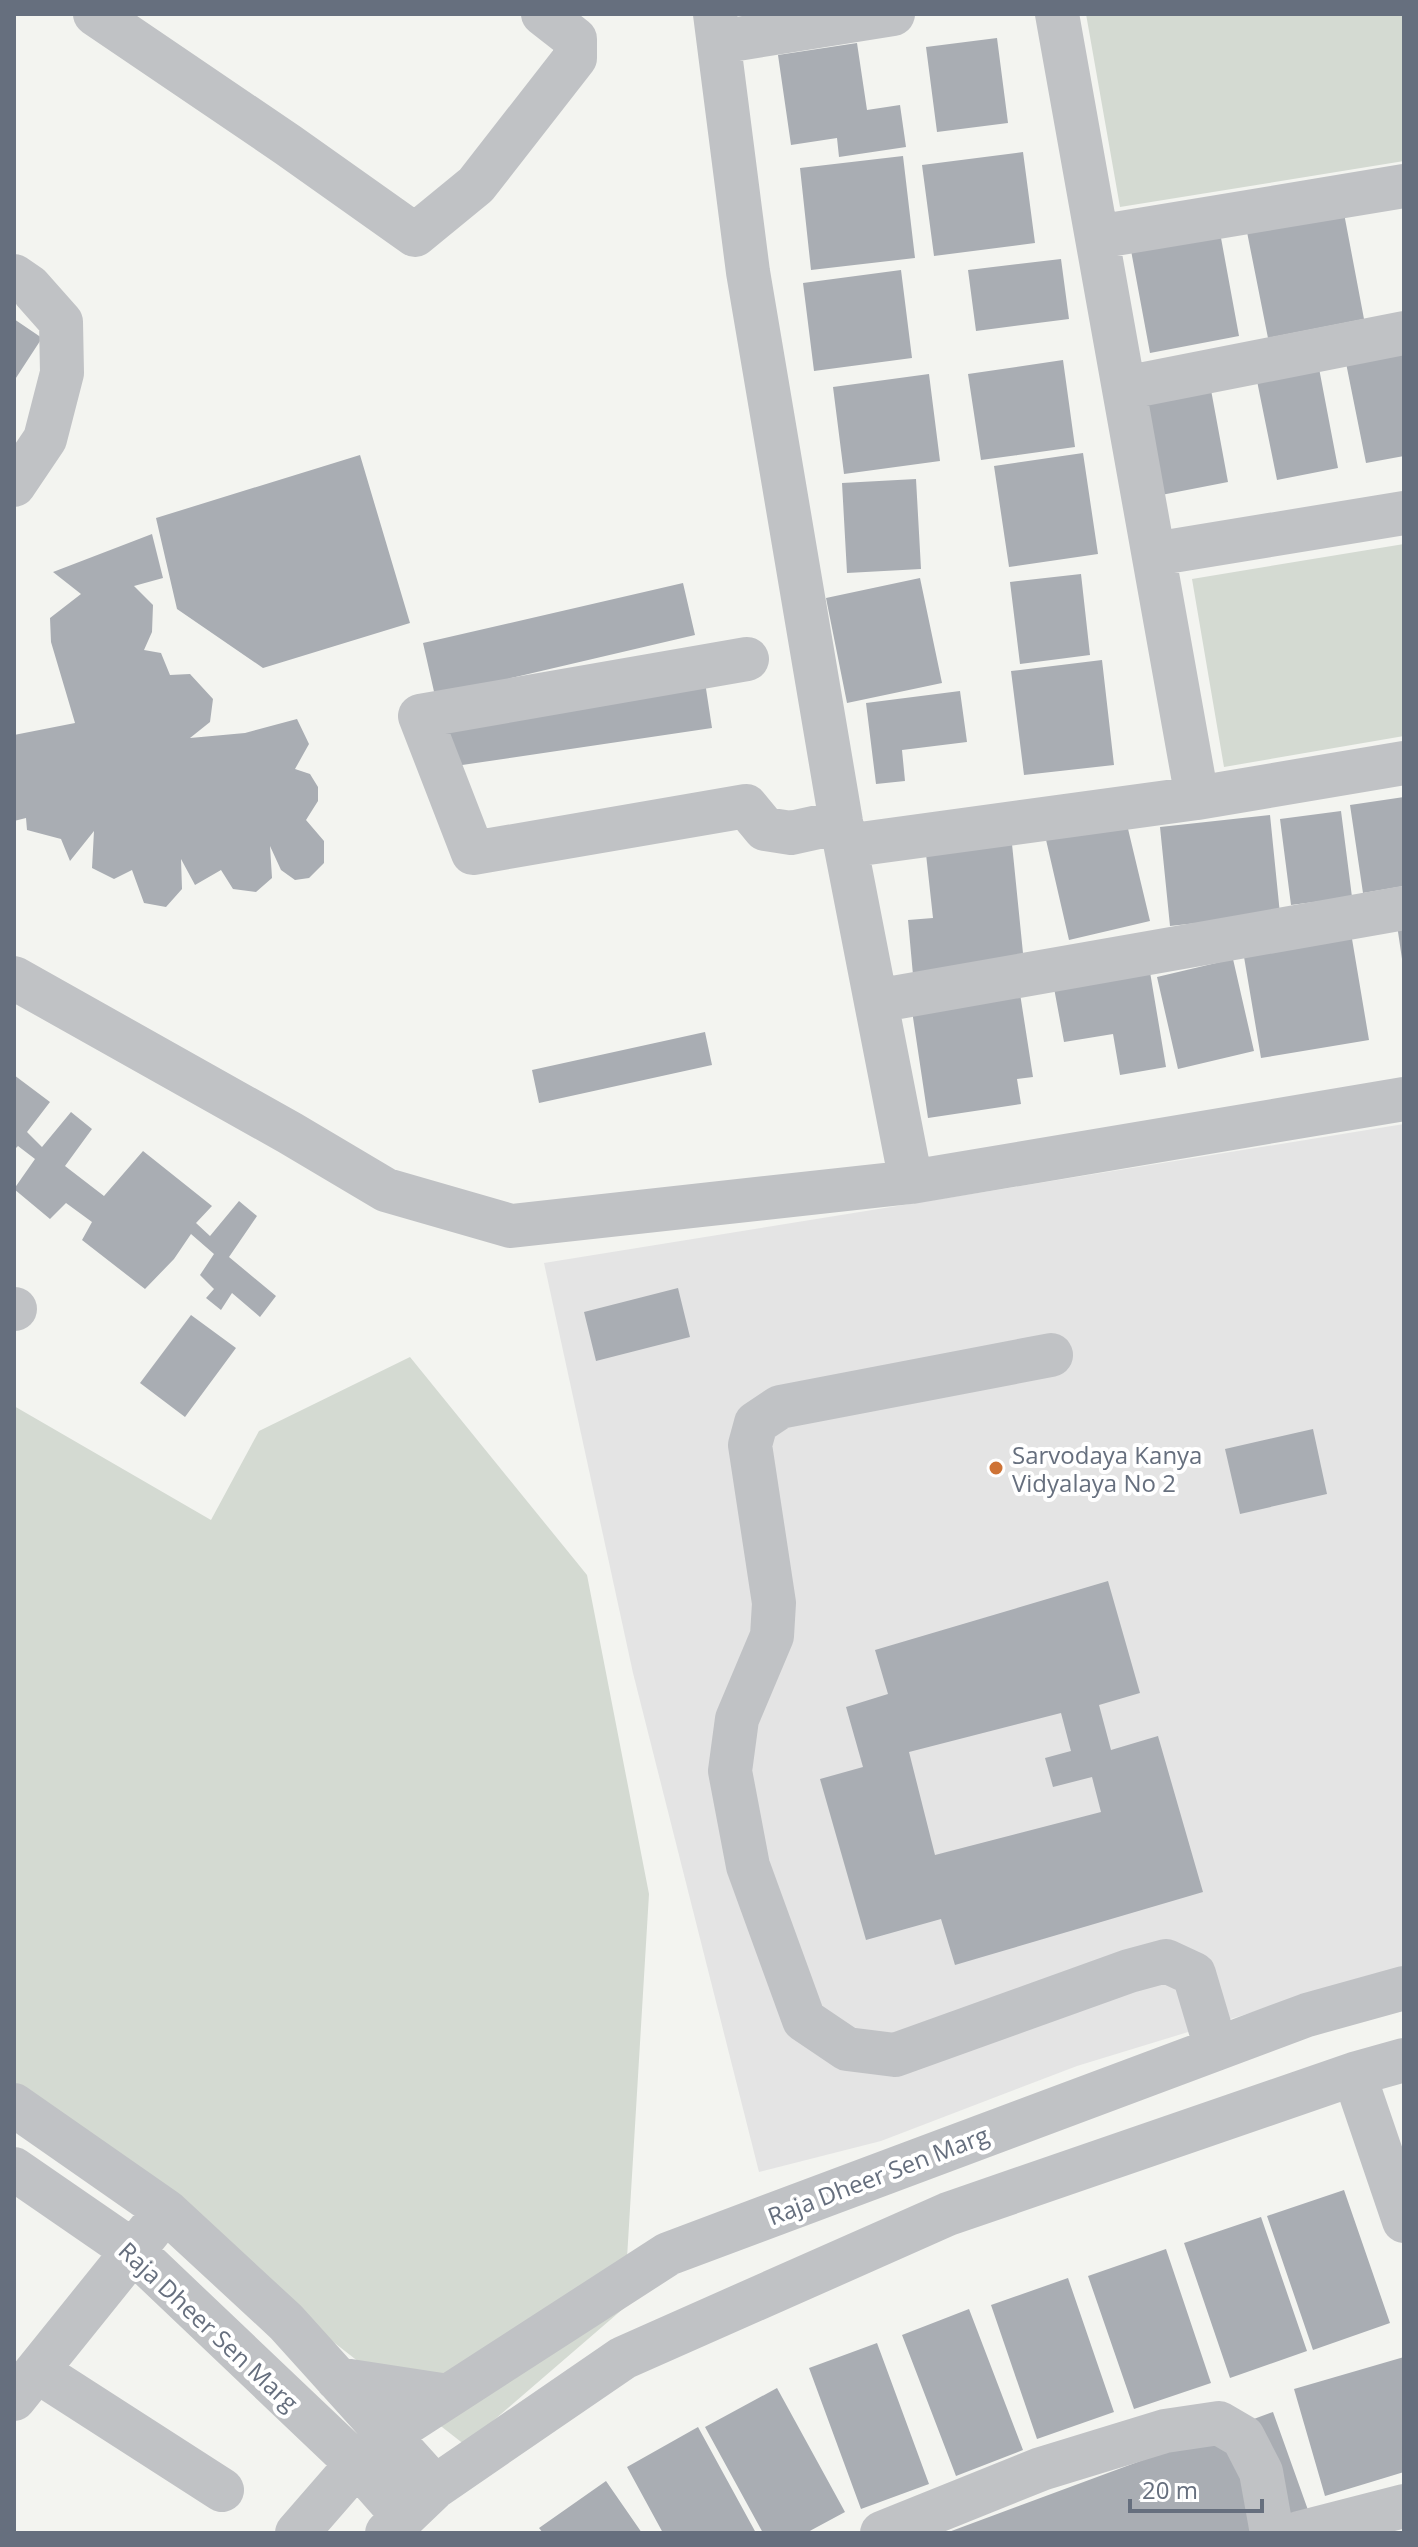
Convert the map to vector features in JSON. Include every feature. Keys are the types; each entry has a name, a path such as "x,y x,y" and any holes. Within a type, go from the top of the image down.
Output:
{"street":[{"path":"95,14 415,235 476,185 575,58 575,39 543,14"},
{"path":"893,14 717,28 748,272 843,834 911,1182"},
{"path":"1057,14 1197,798"},
{"path":"1097,237 1404,186"},
{"path":"14,276 30,287 61,322 62,373 45,439 14,485"},
{"path":"1124,388 1404,333"},
{"path":"1154,554 1404,513"},
{"path":"747,659 420,716 473,853 746,806 765,829 843,834 1197,798 1404,763"},
{"path":"876,1001 1404,908"},
{"path":"14,978 386,1190 511,1226 911,1182 1404,1099"},
{"path":"1051,1355 780,1407 756,1423 750,1445 774,1603 772,1636 737,1719 730,1771 748,1866 804,2020 847,2049 895,2055 1129,1971 1166,1961 1194,1974 1216,2048"},
{"name":"Raja Dheer Sen Marg","path":"308,2520 373,2449 448,2396 668,2254 1307,2015 1404,1988"},
{"name":"Raja Dheer Sen Marg","path":"14,2105 166,2211 286,2322 337,2379 373,2449 395,2524 435,2487 623,2358 948,2214 1354,2074 1404,2060"},
{"path":"1354,2074 1404,2221"},
{"name":"Raja Dheer Sen Marg","path":"14,2169 133,2251 300,2410 435,2487"},
{"path":"166,2211 26,2385 222,2490"},
{"path":"337,2379 448,2396"},
{"path":"300,2410 308,2520"},
{"path":"882,2533 1041,2469 1165,2431 1219,2423 1243,2437 1261,2472 1272,2533"},
{"path":"1299,2533 1404,2506"}],"shaded area":[{"path":"1086,14 1404,14 1404,161 1120,207"},
{"path":"1404,544 1404,736 1224,767 1192,579"},
{"name":"Sarvodaya Kanya Vidyalaya No 2","path":"1404,1124 1404,1966 1077,2066 881,2141 759,2172 633,1673 544,1263"},
{"path":"410,1357 587,1575 649,1894 624,2308 465,2445 14,2092 14,1406 211,1520 259,1431"}],"building":[{"path":"997,38 1008,123 937,132 926,47"},
{"path":"857,43 867,110 900,105 906,147 839,157 837,138 791,145 778,55"},
{"path":"1023,152 1035,243 934,256 922,165"},
{"path":"903,156 915,258 811,270 800,168"},
{"path":"1343,208 1364,319 1268,338 1246,227"},
{"path":"1219,227 1239,336 1150,353 1130,245"},
{"path":"1061,259 1069,319 976,331 968,270"},
{"path":"901,270 912,358 814,371 803,283"},
{"path":"14,319 42,338 14,381"},
{"path":"1402,353 1404,456 1366,463 1346,363"},
{"path":"1063,360 1075,447 981,460 968,374"},
{"path":"1318,363 1338,468 1277,480 1256,376"},
{"path":"929,374 940,461 844,474 833,387"},
{"path":"1209,379 1228,482 1151,497 1132,394"},
{"path":"1083,453 1098,554 1009,567 994,466"},
{"path":"360,455 410,623 263,668 177,609 156,518"},
{"path":"916,479 921,569 847,573 842,483"},
{"path":"152,534 163,578 134,586 153,605 152,632 144,650 161,653 170,675 190,674 213,699 210,722 190,738 245,733 297,719 309,744 295,769 310,774 318,787 318,801 306,820 324,841 324,863 309,878 295,880 281,870 270,846 272,878 256,892 233,889 221,870 195,885 181,859 182,889 166,907 144,903 132,870 114,879 92,868 94,831 70,861 61,839 27,830 26,818 14,821 14,735 75,723 51,642 50,618 81,594 53,572"},
{"path":"1081,574 1090,655 1020,664 1010,582"},
{"path":"920,578 942,683 847,703 826,598"},
{"path":"683,583 695,635 435,696 423,643"},
{"path":"1102,660 1114,765 1024,775 1011,671"},
{"path":"705,682 712,728 442,768 435,721"},
{"path":"960,691 967,742 902,750 905,781 876,784 866,703"},
{"path":"1404,797 1404,886 1363,893 1350,805"},
{"path":"1341,811 1352,897 1291,905 1280,819"},
{"path":"1124,812 1150,921 1069,940 1044,831"},
{"path":"1270,815 1280,914 1170,926 1160,827"},
{"path":"1012,844 1024,963 913,975 908,920 933,918 926,854"},
{"path":"1349,921 1369,1040 1261,1058 1241,939"},
{"path":"1404,924 1404,959 1402,959 1397,925"},
{"path":"1233,959 1254,1051 1178,1069 1157,977"},
{"path":"1150,972 1166,1067 1120,1075 1113,1034 1064,1042 1054,988"},
{"path":"1019,987 1033,1077 1017,1079 1021,1104 928,1118 911,1004"},
{"path":"705,1032 712,1065 539,1103 532,1070"},
{"path":"14,1075 50,1102 27,1132 42,1147 71,1112 92,1129 65,1166 104,1196 143,1151 212,1206 196,1223 210,1236 239,1201 257,1216 229,1257 276,1296 260,1317 232,1293 221,1310 206,1298 214,1289 200,1275 214,1254 191,1234 174,1259 145,1289 82,1240 92,1222 66,1203 50,1219 14,1189 35,1159 18,1146 14,1150"},
{"path":"678,1288 690,1337 596,1361 584,1312"},
{"path":"191,1315 236,1348 185,1417 140,1383"},
{"path":"1313,1429 1327,1494 1240,1514 1225,1449"},
{"path":"1108,1581 1140,1693 1099,1705 1111,1750 1158,1736 1203,1892 955,1965 941,1919 866,1940 820,1779 863,1767 846,1707 888,1694 875,1650","holes":["1061,1713 1071,1751 1045,1758 1053,1787 1092,1777 1101,1812 935,1855 909,1752"]},
{"path":"1344,2190 1390,2323 1313,2350 1267,2216"},
{"path":"1261,2217 1307,2351 1230,2378 1184,2243"},
{"path":"1166,2249 1211,2383 1134,2409 1088,2276"},
{"path":"1068,2278 1114,2412 1037,2439 991,2305"},
{"path":"969,2309 1023,2450 956,2476 902,2335"},
{"path":"877,2343 929,2484 861,2509 809,2368"},
{"path":"1404,2357 1404,2472 1325,2496 1294,2389"},
{"path":"777,2388 845,2512 806,2533 763,2533 705,2427"},
{"path":"1273,2412 1308,2510 1249,2533 946,2533"},
{"path":"698,2427 756,2533 663,2533 627,2467"},
{"path":"606,2481 642,2533 543,2533 539,2528"}],"place":[{"name":"Sarvodaya Kanya Vidyalaya No 2","path":"996,1468"}]}
